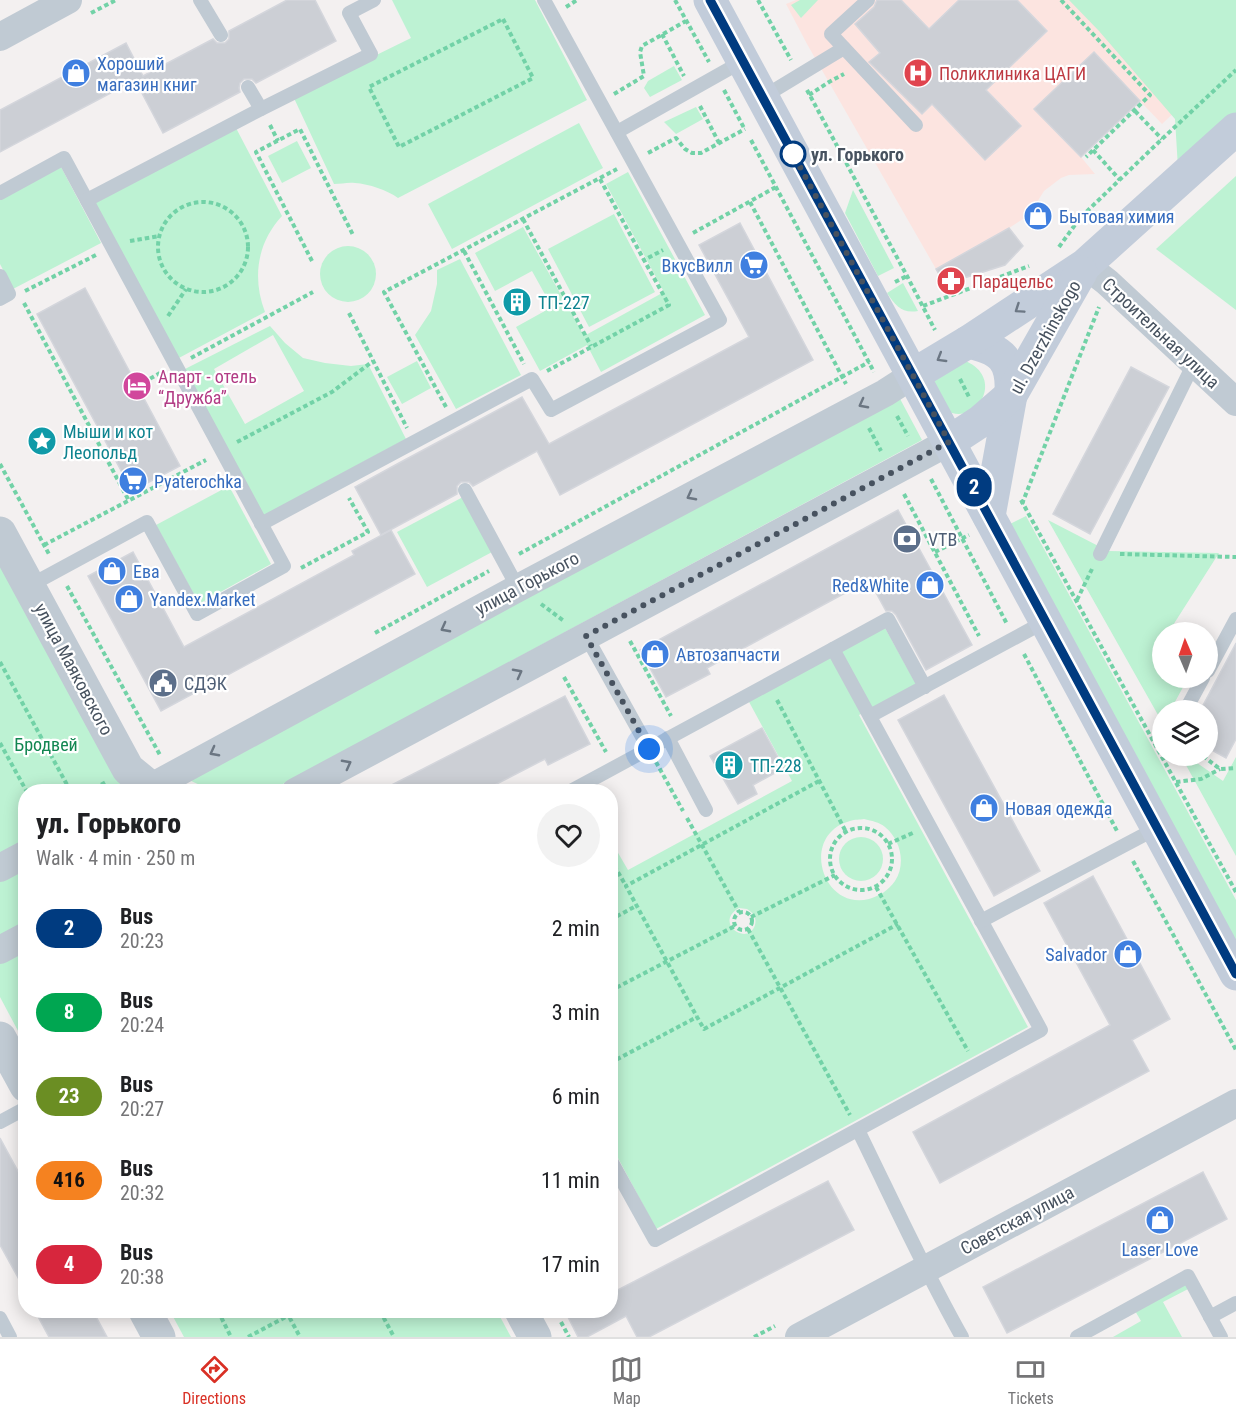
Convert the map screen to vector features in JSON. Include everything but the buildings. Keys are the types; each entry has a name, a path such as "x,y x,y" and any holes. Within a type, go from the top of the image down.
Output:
{"main road":[{"path":"698,10 730,69 763,97 1236,974"},
{"name":"ul. Dzerzhinskogo","path":"913,375 968,342 1085,265 1236,129"},
{"name":"ul. Dzerzhinskogo","path":"989,516 1011,395 1085,265"},
{"path":"949,442 981,421 1011,395 1010,370 1000,354 984,345 968,342"}],"street":[{"path":"0,37 68,0"},
{"name":"Строительная улица","path":"1085,265 1107,282 1236,402"},
{"name":"улица Горького","path":"161,784 518,588 885,393 913,375"},
{"path":"310,784 949,442"},
{"name":"улица Маяковского","path":"0,533 128,769 151,784"},
{"path":"0,868 18,858"},
{"path":"0,950 18,940"},
{"path":"0,1038 18,1071"},
{"name":"Советская улица","path":"799,1337 1236,1102"},
{"path":"149,1318 159,1337"},
{"path":"525,1318 535,1337"}],"lane":[{"path":"200,0 221,35"},
{"path":"87,200 371,54 349,13 374,0"},
{"path":"261,524 414,441 436,437 454,420 532,379 550,410 720,320 544,0"},
{"path":"868,0 831,34 916,125"},
{"path":"763,97 844,48"},
{"path":"617,132 730,69"},
{"path":"249,87 261,109"},
{"path":"0,193 64,158 284,566 197,614 147,522 29,586"},
{"path":"0,276 9,294 0,299"},
{"path":"1100,554 1194,363"},
{"path":"465,490 518,588"},
{"path":"584,784 888,619 925,687"},
{"path":"1218,652 1236,619"},
{"path":"870,716 1046,621"},
{"path":"586,636 649,749"},
{"path":"618,1173 655,1240 1041,1030 833,649"},
{"path":"674,735 706,810"},
{"path":"981,921 1157,828"},
{"path":"0,1122 18,1112"},
{"path":"858,1130 934,1287 962,1337"},
{"path":"1077,1337 1188,1276 1221,1337"},
{"path":"1210,1317 1236,1303"},
{"path":"0,1318 10,1337"}],"path":[{"path":"675,0 698,10 730,69 745,129 869,362"},
{"path":"758,0 922,306 1040,262"},
{"path":"1060,0 1150,95 1086,157"},
{"path":"600,102 644,76 640,52 642,46 698,10"},
{"path":"503,19 533,78 399,147 369,87 503,19"},
{"path":"810,95 860,65"},
{"path":"1056,250 1080,218 1236,70"},
{"path":"1135,111 1162,138"},
{"path":"312,261 256,152 300,129 353,235"},
{"path":"454,420 384,292 676,138 685,149 692,153 700,153 745,129"},
{"path":"1093,150 1120,180"},
{"path":"464,251 532,379 669,304 600,179"},
{"path":"644,260 776,187"},
{"path":"207,201 220,204 240,220 246,232 247,257 234,280 224,287 199,292 186,289 166,273 160,261 159,236 171,214 182,206 207,201"},
{"path":"523,219 591,346"},
{"path":"129,501 19,294 121,242 159,236"},
{"path":"164,321 186,289"},
{"path":"137,386 313,292"},
{"path":"349,313 414,441"},
{"path":"44,545 332,392 373,361"},
{"path":"157,363 162,373"},
{"path":"0,464 1,470 58,570 155,784"},
{"path":"926,470 1124,845 1236,1050"},
{"path":"297,570 368,532 340,481"},
{"path":"1023,504 1152,739"},
{"path":"1076,601 1100,554 1236,558"},
{"path":"518,588 586,636"},
{"path":"626,633 674,735"},
{"path":"0,662 67,784"},
{"path":"560,669 615,767"},
{"path":"768,684 846,832"},
{"path":"0,743 23,784"},
{"path":"649,749 739,912"},
{"path":"1167,766 1236,891"},
{"path":"1216,766 1220,769"},
{"path":"1176,782 1201,778 1220,769 1236,768"},
{"path":"626,886 819,781"},
{"path":"888,844 929,825"},
{"path":"864,828 880,834 888,844 892,860 890,870 876,887 855,891 842,885 831,870 830,851 840,835 846,832 864,828"},
{"path":"618,872 704,1029 898,924"},
{"path":"751,917 835,875"},
{"path":"876,887 976,1065"},
{"path":"618,916 636,906"},
{"path":"739,912 746,912 751,917 753,921 748,929 740,930 735,926 733,920 739,912"},
{"path":"618,987 735,926"},
{"path":"748,929 858,1130"},
{"path":"618,1059 697,1017"},
{"path":"222,1318 231,1337"},
{"path":"248,1337 280,1318"},
{"path":"290,1318 300,1337"},
{"path":"384,1318 394,1337"}],"shaded area":[{"path":"796,0 1236,0 1236,54 1162,124 1140,101 1081,157 1095,174 1069,175 1061,178 1044,191 1029,215 936,269 786,4"}],"green space":[{"path":"392,0 535,0 587,100 398,198 366,185 334,184 293,96 411,38"},
{"path":"800,0 818,0 801,18 791,5"},
{"path":"1069,0 1236,0 1236,114 1178,168 1175,119"},
{"path":"674,66 682,80 650,97 644,88 648,81"},
{"path":"696,107 703,119 676,134 664,122"},
{"path":"579,123 603,168 452,249 428,204"},
{"path":"236,128 282,216 267,238 259,261 259,286 265,312 177,359 95,203"},
{"path":"297,141 311,168 282,183 268,156"},
{"path":"60,165 101,243 13,289 0,264 0,197"},
{"path":"628,172 705,315 601,372 587,345 540,371 516,327 552,307 532,271 495,291 475,253 523,227 584,336 664,292 606,184"},
{"path":"1236,176 1236,310 1156,249"},
{"path":"853,190 894,268 878,276 845,213"},
{"path":"614,214 655,292 589,327 548,249"},
{"path":"348,246 359,248 368,254 374,263 376,274 374,285 368,294 359,300 348,302 337,300 328,294 322,285 320,274 322,263 328,254 337,248"},
{"path":"460,259 521,375 456,409 415,335 431,311 437,284 437,270"},
{"path":"903,283 918,311 903,310 887,293"},
{"path":"270,326 303,358 351,366 368,364 406,439 263,516 183,370","holes":["273,335 304,391 245,424 214,369"]},
{"path":"963,360 975,367 983,376 984,395 972,410 962,414 952,413 936,402 934,375"},
{"path":"417,361 431,388 402,404 387,377"},
{"path":"898,395 922,440 283,784 198,784 189,780"},
{"path":"229,486 271,564 199,604 156,525"},
{"path":"463,497 492,552 427,587 397,532"},
{"path":"1026,516 1152,746 1152,766 1163,766 1236,900 1236,943 1010,524"},
{"path":"1048,520 1108,551 1219,553 1175,622 1152,622 1152,688 1183,688 1176,700 1152,700 1152,704"},
{"name":"Бродвей","path":"0,561 145,784 18,784 18,1031 0,997"},
{"path":"884,626 916,684 859,715 1028,1027 656,1229 618,1158 618,853 628,870 792,781 748,700","holes":["864,819 885,827 895,839 900,852 900,867 895,881 883,893 869,899 853,900 839,894 829,883 823,870 821,855 825,841 834,829 854,820","739,908 747,909 755,917 755,925 746,934 735,930 730,920 732,914"]},
{"path":"1236,757 1236,856 1186,766 1201,766 1223,781"},
{"path":"861,837 877,843 883,859 877,875 861,881 845,875 839,859 845,843"},
{"path":"1186,1281 1190,1288 1163,1302 1182,1337 1113,1337 1141,1321 1134,1309"},
{"path":"174,1318 501,1318 511,1337 184,1337"}],"bus line":[{"name":"2","path":"710,0 1236,974"}],"place":[{"name":"Хороший магазин книг","path":"76,73"},
{"name":"Поликлиника ЦАГИ","path":"918,73"},
{"name":"ул. Горького","path":"793,154"},
{"name":"Бытовая химия","path":"1038,216"},
{"name":"ВкусВилл","path":"754,265"},
{"name":"Парацельс","path":"951,281"},
{"name":"ТП-227","path":"517,302"},
{"name":"Апарт - отель “Дружба”","path":"137,386"},
{"name":"Мыши и кот Леопольд","path":"42,441"},
{"name":"Pyaterochka","path":"133,481"},
{"name":"VTB","path":"907,539"},
{"name":"Ева","path":"112,571"},
{"name":"Red&White","path":"930,585"},
{"name":"Yandex.Market","path":"129,599"},
{"name":"Автозапчасти","path":"655,654"},
{"name":"СДЭК","path":"163,683"},
{"name":"ТП-228","path":"729,765"},
{"name":"Новая одежда","path":"984,808"},
{"name":"Salvador","path":"1128,954"},
{"name":"Laser Love","path":"1160,1220"}],"route":[{"path":"649,749 586,636 949,442 793,154"}]}
